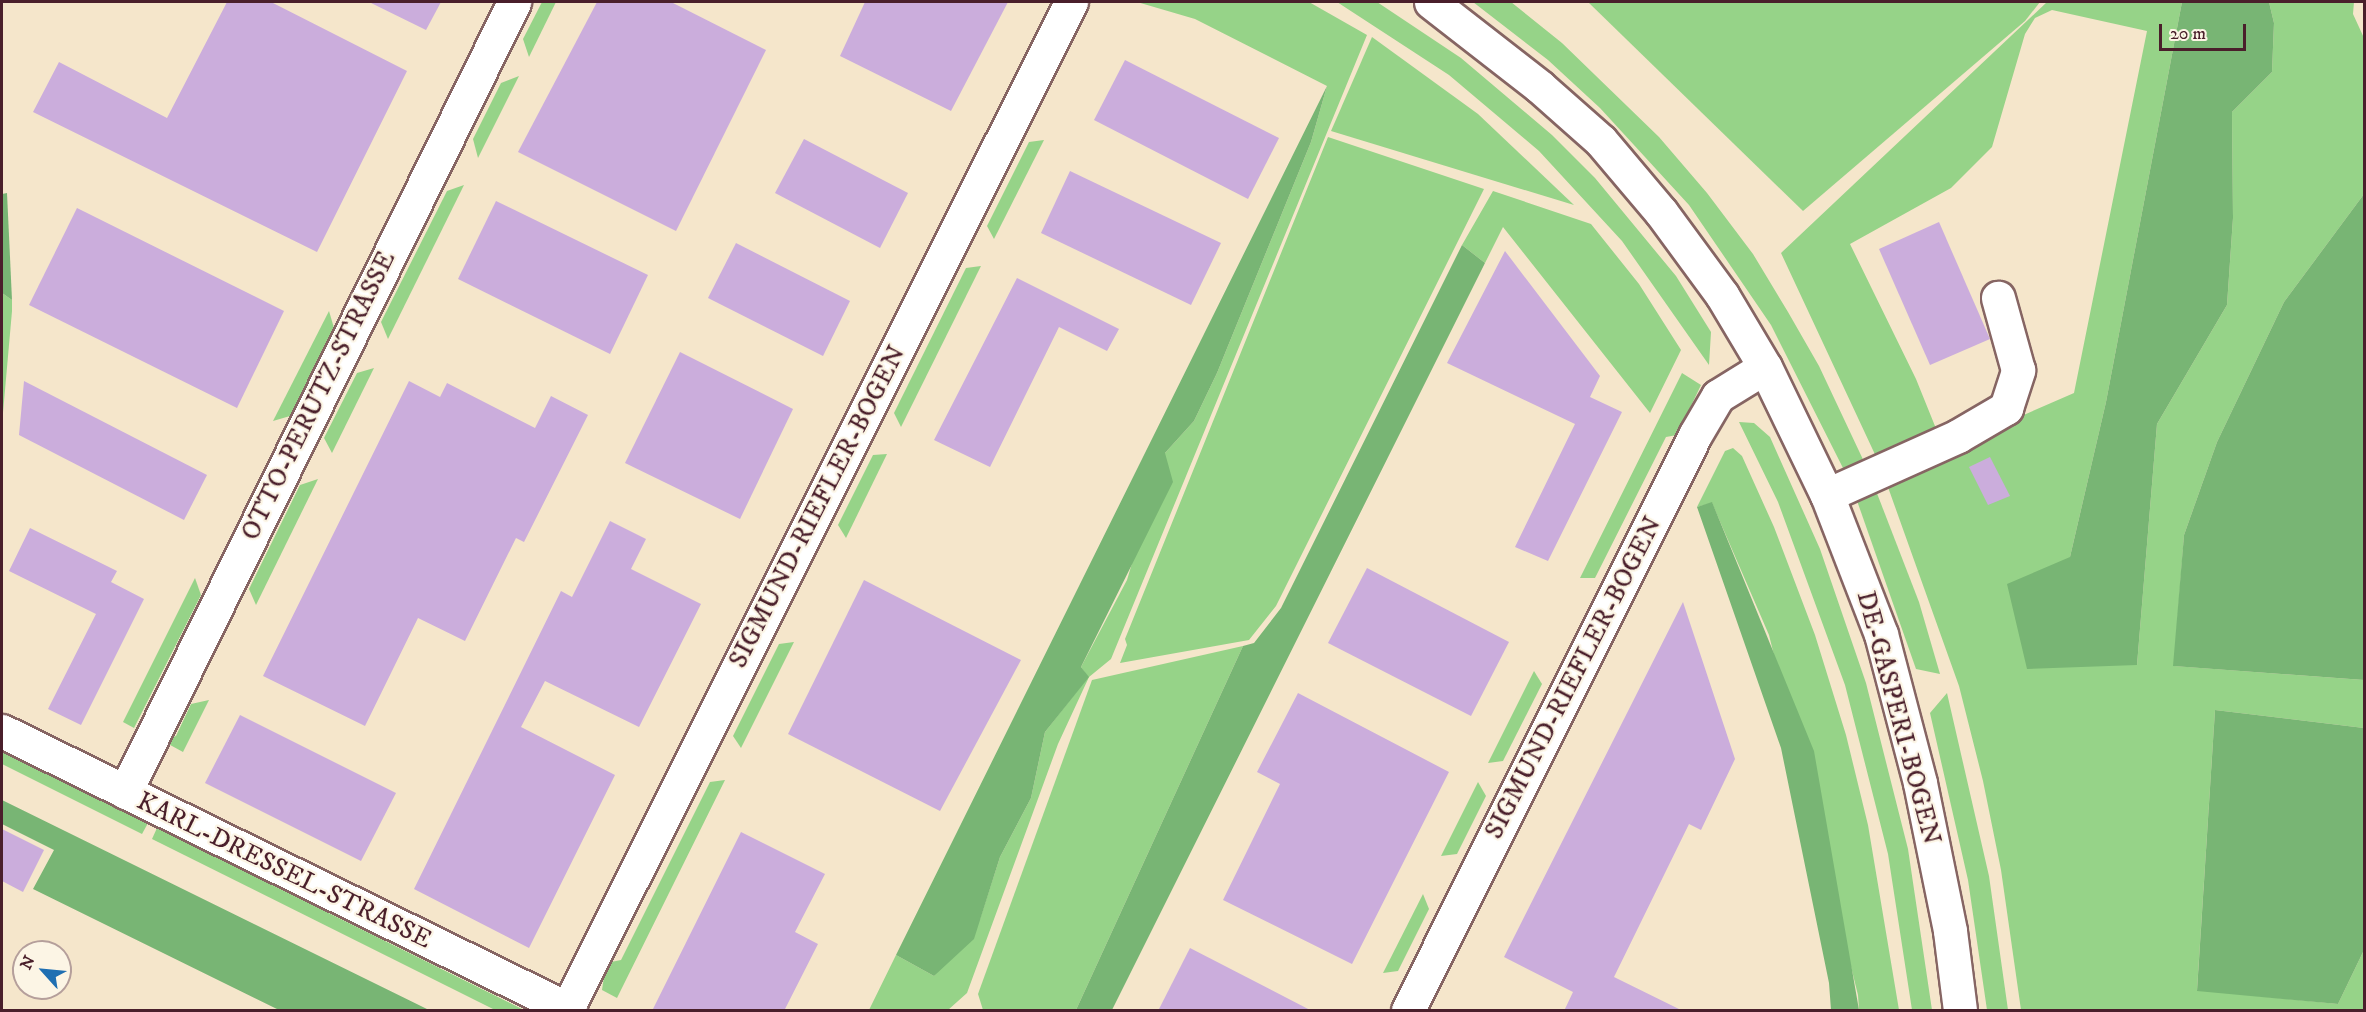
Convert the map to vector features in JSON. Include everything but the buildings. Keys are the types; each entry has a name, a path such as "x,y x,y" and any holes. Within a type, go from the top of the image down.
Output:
{"street":[{"name":"OTTO-PERUTZ-STRASSE","path":"125,792 514,2"},
{"name":"SIGMUND-RIEFLER-BOGEN","path":"569,1010 1071,2"},
{"name":"DE-GASPERI-BOGEN","path":"1431,2 1540,87 1601,141 1668,221 1722,296 1765,367 1827,495 1881,634 1920,783 1950,931 1960,1011"},
{"path":"1827,495 1958,436 2007,408 2018,369 1998,298"},
{"name":"SIGMUND-RIEFLER-BOGEN","path":"1408,1011 1695,435 1718,396 1765,367"},
{"name":"KARL-DRESSEL-STRASSE","path":"2,731 569,1010"}],"green space":[{"path":"542,2 556,2 529,57 523,39"},
{"path":"1137,2 1309,2 1367,35 1111,659 1089,677 1058,744 967,993 948,1010 869,1010 896,955 934,976 980,919 1000,857 1031,798 1045,732 1088,677 1081,667 1127,580 1165,453 1194,421 1217,373 1311,142 1327,86 1195,19"},
{"path":"1337,2 1377,2 1461,58 1552,135 1595,178 1676,276 1711,332 1709,365 1622,241 1539,151 1449,75"},
{"path":"1473,2 1511,2 1562,43 1659,137 1707,193 1753,254 1788,312 1819,366 1867,468 1844,470 1771,325 1689,205 1600,108 1548,60"},
{"path":"1588,2 2040,2 2025,21 1803,211"},
{"path":"2047,2 2182,2 2106,402 2070,557 2137,665 2157,424 2227,305 2233,218 2232,112 2272,72 2274,23 2269,2 2354,2 2353,14 2364,38 2364,194 2284,302 2217,442 2184,535 2174,666 2364,680 2364,728 2215,710 2197,990 2338,1004 2364,950 2364,1010 2021,1010 2001,870 1983,781 1959,686 1884,476 2074,393 2147,31 2052,10 2035,18 2025,34 1992,147 1951,188 1850,244 1916,379 1937,431 1879,463 1781,253"},
{"path":"2182,2 2269,2 2274,23 2272,72 2232,112 2233,218 2227,305 2157,424 2137,665 2027,669 2007,584 2070,557 2106,402"},
{"path":"1372,37 1478,114 1574,205 1331,131"},
{"path":"519,76 478,158 473,139 501,83"},
{"path":"1327,86 1311,142 1217,373 1194,421 1165,453 1173,482 1081,667 1089,677 1045,732 1031,798 1000,857 974,939 934,976 896,955"},
{"path":"1328,137 1484,189 1276,606 1249,640 1120,663 1127,645 1125,639"},
{"path":"1044,140 994,239 987,226 1029,142"},
{"path":"464,185 388,339 381,322 447,191"},
{"path":"1493,191 1591,224 1639,284 1681,350 1650,413 1503,227 1485,263 1462,245"},
{"path":"7,193 12,300 2,293 2,194"},
{"path":"2364,194 2364,680 2173,666 2184,535 2217,442 2284,302"},
{"path":"1462,245 1485,263 1112,1010 1076,1010 1243,646 1254,643 1281,608"},
{"path":"981,266 901,427 894,413 966,268"},
{"path":"2,293 12,300 12,311 2,424"},
{"path":"329,311 334,328 290,416 273,421"},
{"path":"374,368 332,453 324,438 357,373"},
{"path":"1682,373 1701,385 1677,435 1666,437 1595,578 1580,578"},
{"path":"1739,422 1754,423 1770,437 1820,549 1866,683 1908,849 1932,1010 1912,1010 1888,854 1845,685 1778,502"},
{"path":"1733,448 1742,456 1774,527 1815,635 1846,735 1868,825 1899,1010 1859,1010 1858,995 1769,635 1712,503 1697,507 1725,451"},
{"path":"887,454 846,538 838,525 873,455"},
{"path":"318,479 256,605 249,589 300,485"},
{"path":"1873,483 1919,602 1940,674 1916,669 1855,495"},
{"path":"1712,502 1814,751 1859,1010 1831,1010 1829,983 1781,748 1697,507"},
{"path":"195,578 201,595 134,728 123,722"},
{"path":"794,642 741,748 733,736 779,644"},
{"path":"1243,646 1076,1010 983,1010 978,994 1092,680"},
{"path":"1534,671 1542,684 1503,761 1488,763"},
{"path":"1947,693 1989,876 2008,1010 1987,1010 1968,880 1930,713"},
{"path":"209,700 183,752 161,740 176,736 191,704"},
{"path":"2215,710 2364,728 2364,950 2338,1004 2197,991"},
{"path":"2,750 148,823 142,834 2,764"},
{"path":"725,780 617,998 602,990 606,963 621,960 710,782"},
{"path":"1478,782 1486,796 1457,854 1441,856"},
{"path":"2,800 429,1010 279,1010 33,889 54,850 2,824"},
{"path":"157,828 524,1010 495,1010 152,839"},
{"path":"1423,894 1429,909 1398,971 1383,973"}]}
